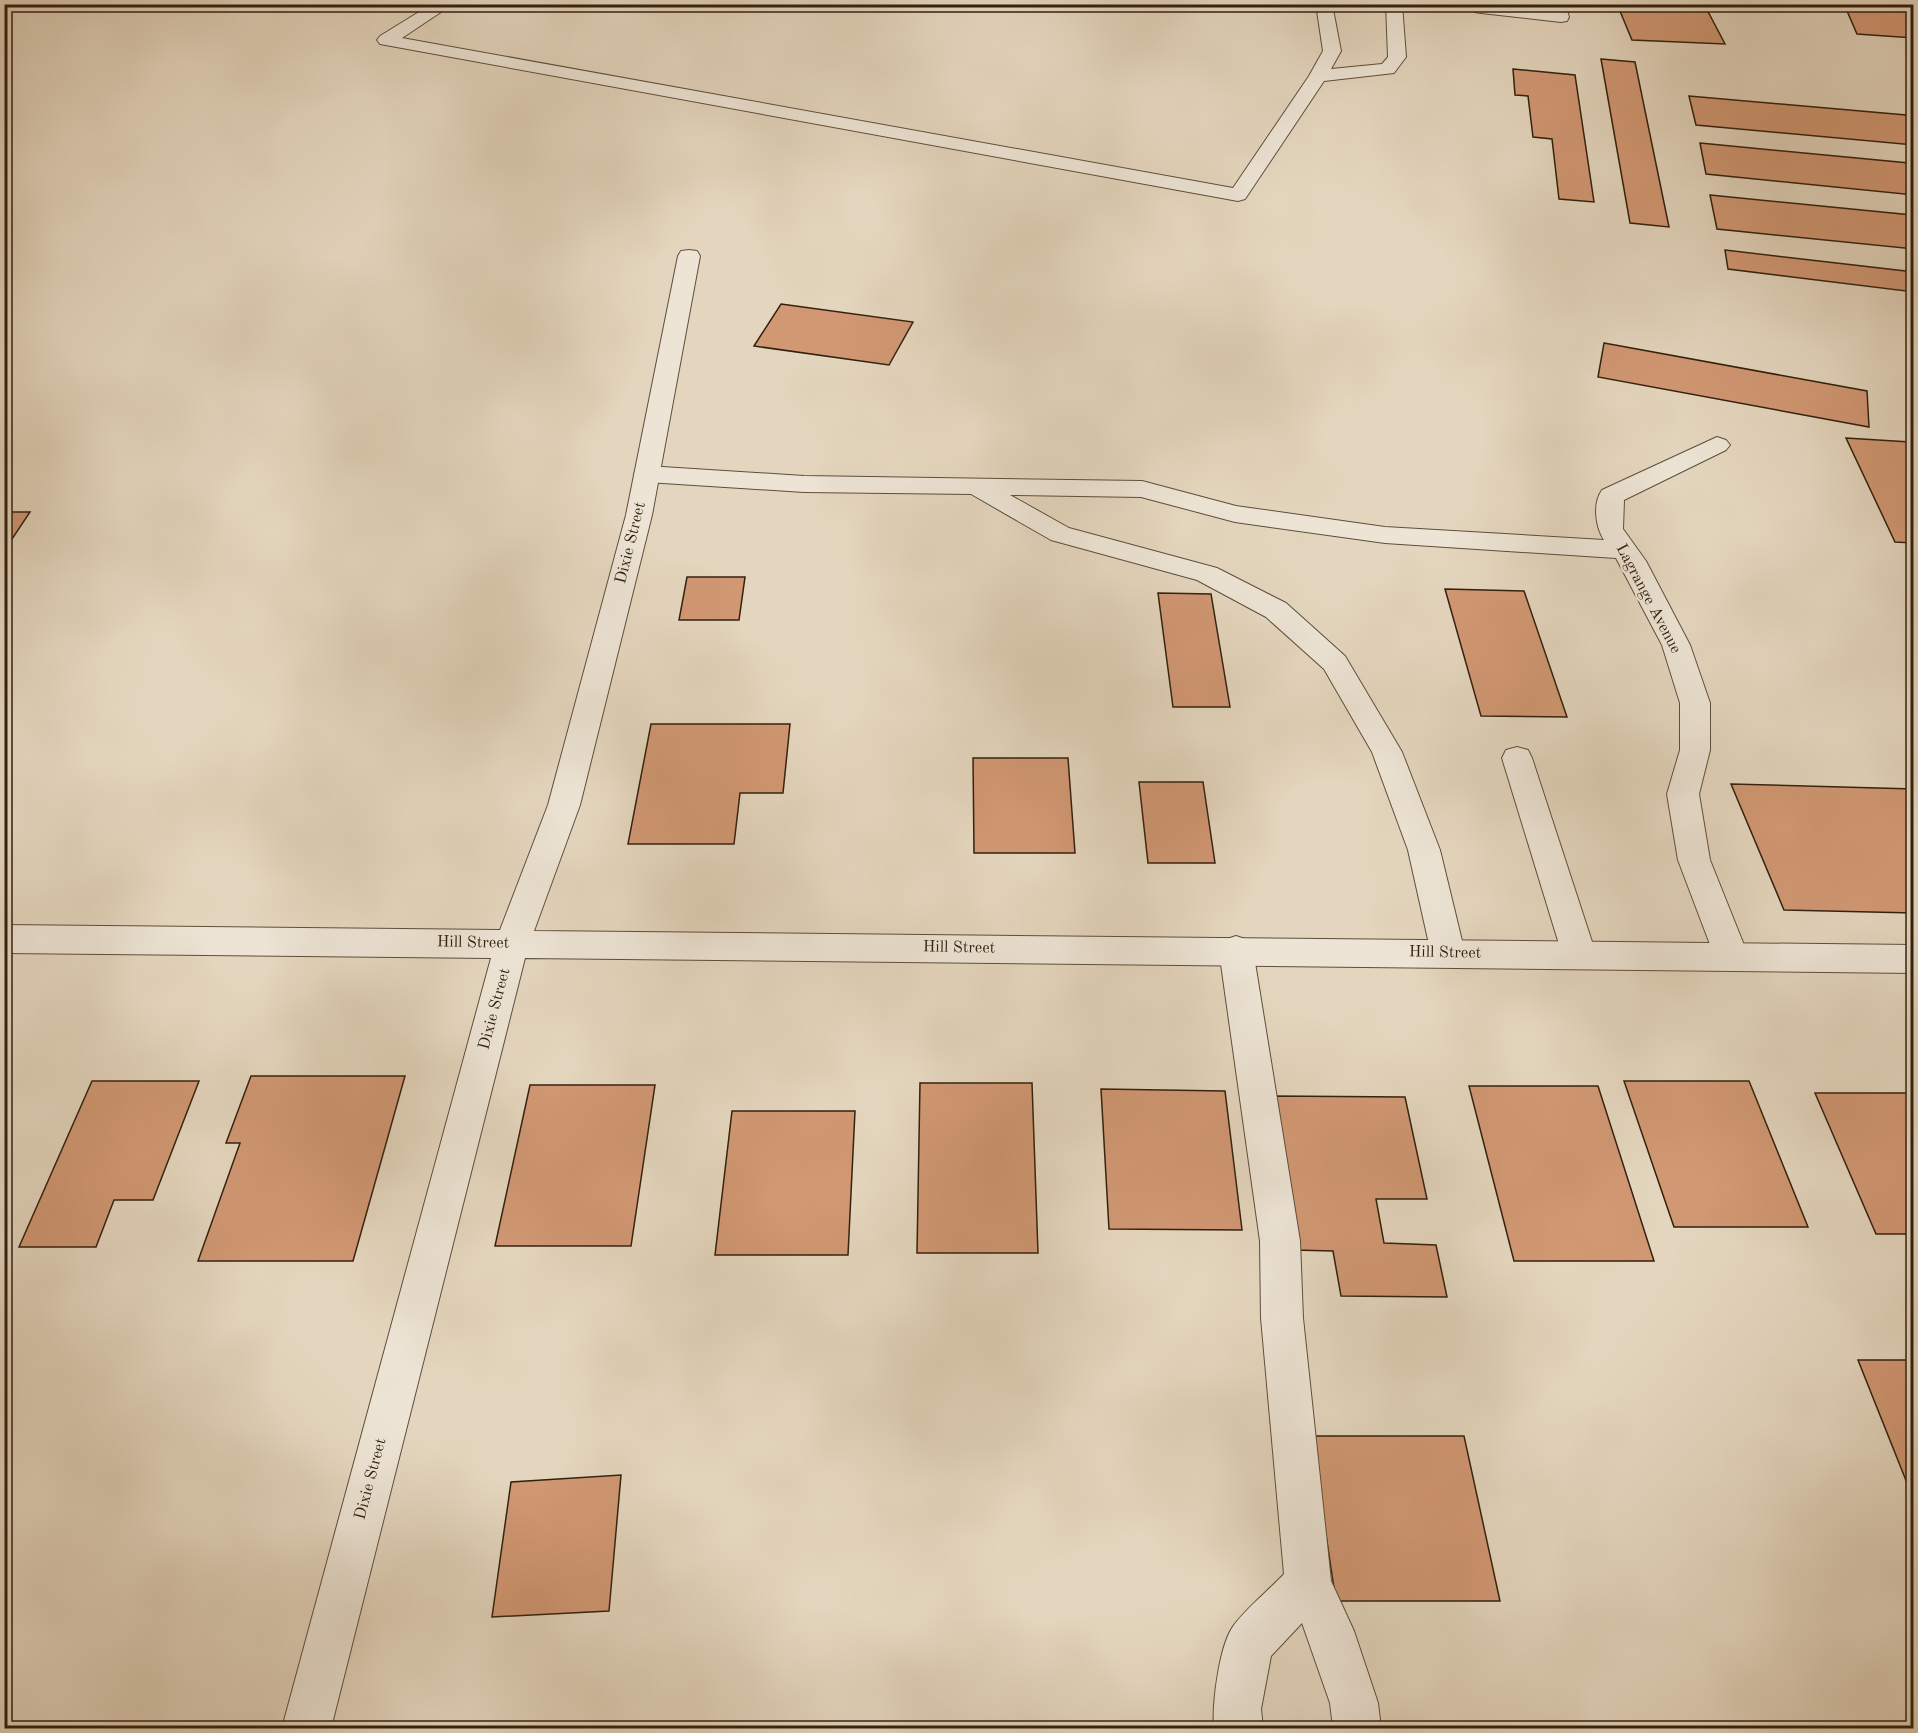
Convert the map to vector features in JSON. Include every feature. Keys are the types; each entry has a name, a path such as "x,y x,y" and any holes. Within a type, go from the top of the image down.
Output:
{"street":[{"path":"445,4 386,40 1238,195 1318,76 1332,51 1323,4"},
{"path":"1318,76 1388,69 1397,57 1394,4"},
{"path":"1476,4 1480,8 1561,17 1556,4"},
{"name":"Dixie Street","path":"306,1728 512,944 564,805 639,515 689,256"},
{"name":"Lagrange Avenue","path":"1717,445 1611,495 1610,529 1676,645 1695,703 1695,750 1683,794 1694,860 1731,955"},
{"path":"647,474 804,484 1142,489 1235,514 1385,535 1624,550"},
{"path":"976,487 1060,534 1207,574 1276,610 1335,663 1387,752 1424,850 1448,953"},
{"path":"1517,758 1580,954"},
{"name":"Hill Street","path":"4,939 1731,955 1914,959"},
{"path":"1236,950 1280,1241 1282,1318 1308,1583 1330,1631 1354,1702 1357,1728"},
{"path":"1239,1728 1237,1709 1249,1644 1308,1583"}],"building":[{"path":"1617,4 1704,4 1725,44 1632,40"},
{"path":"1844,4 1914,9 1914,38 1857,34"},
{"path":"1601,59 1635,62 1669,227 1630,223"},
{"path":"1513,69 1575,75 1594,202 1559,199 1552,139 1533,137 1528,96 1515,95"},
{"path":"1689,96 1906,115 1914,132 1914,145 1696,125"},
{"path":"1700,143 1909,163 1914,175 1914,195 1706,174"},
{"path":"1710,195 1912,215 1914,249 1717,229"},
{"path":"1725,250 1914,272 1914,292 1728,269"},
{"path":"781,304 913,322 889,365 754,346"},
{"path":"1604,343 1867,391 1869,427 1598,377"},
{"path":"1846,438 1910,442 1914,449 1914,543 1895,542"},
{"path":"4,512 30,512 4,551"},
{"path":"687,577 745,577 739,620 679,620"},
{"path":"1445,589 1524,591 1567,717 1481,716"},
{"path":"1158,593 1211,594 1230,707 1173,707"},
{"path":"651,724 790,724 783,793 740,793 734,844 628,844"},
{"path":"973,758 1068,758 1075,853 974,853"},
{"path":"1139,782 1203,782 1215,863 1148,863"},
{"path":"1731,784 1914,789 1914,913 1784,910"},
{"path":"251,1076 405,1076 353,1261 198,1261 240,1143 226,1143"},
{"path":"92,1081 199,1081 153,1200 114,1200 96,1247 19,1247"},
{"path":"1624,1081 1749,1081 1808,1227 1674,1227"},
{"path":"920,1083 1032,1083 1038,1253 917,1253"},
{"path":"530,1085 655,1085 631,1246 495,1246"},
{"path":"1469,1086 1598,1086 1654,1261 1514,1261"},
{"path":"1101,1089 1225,1091 1242,1230 1109,1229"},
{"path":"1815,1093 1914,1093 1914,1234 1876,1234"},
{"path":"1272,1096 1405,1097 1427,1199 1376,1199 1384,1243 1436,1245 1447,1297 1341,1296 1333,1251 1294,1250"},
{"path":"732,1111 855,1111 848,1255 715,1255"},
{"path":"1858,1360 1914,1360 1914,1488 1909,1488"},
{"path":"1311,1436 1464,1436 1500,1601 1336,1601"},
{"path":"621,1475 609,1611 492,1617 511,1482"}]}
